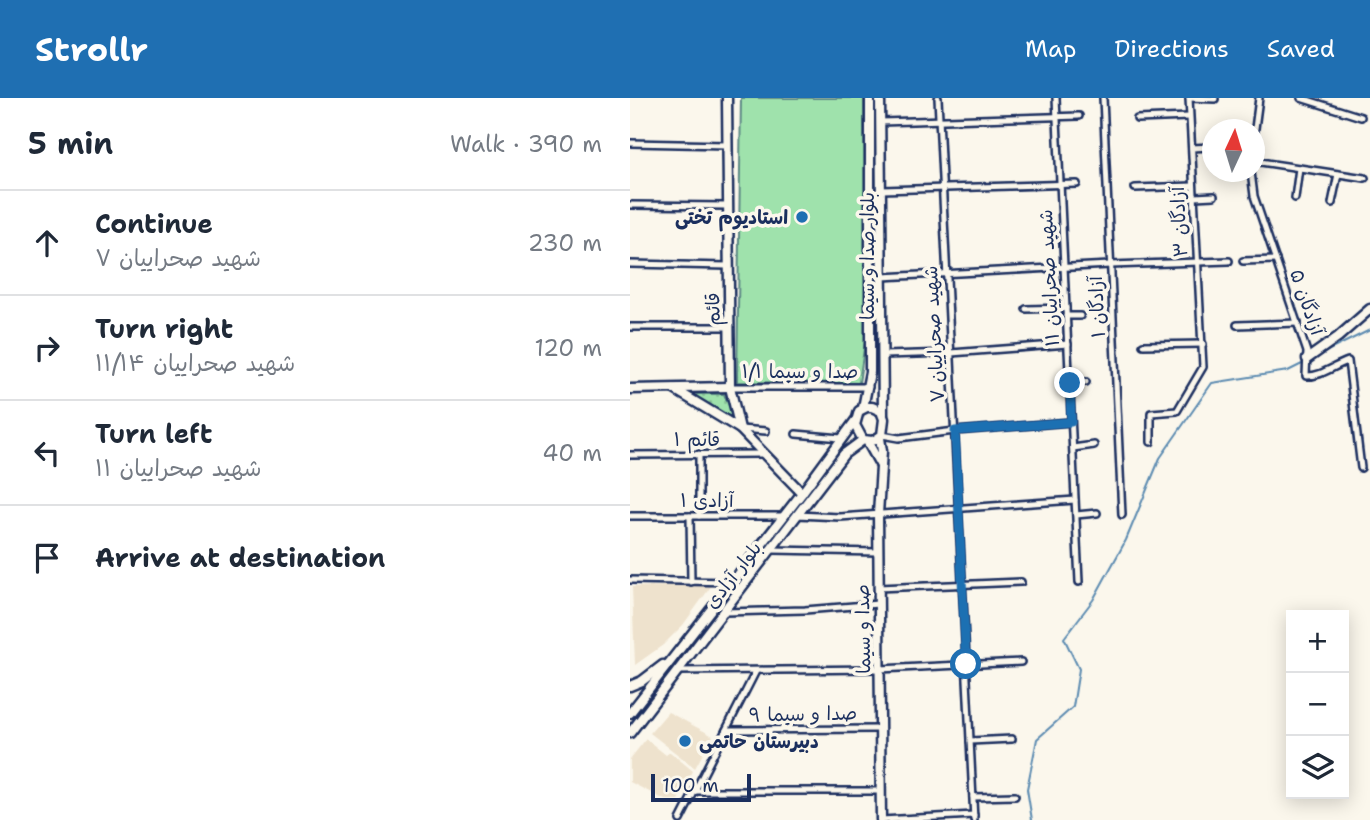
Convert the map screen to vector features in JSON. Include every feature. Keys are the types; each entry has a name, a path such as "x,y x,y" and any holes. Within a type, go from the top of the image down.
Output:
{"main road":[{"name":"قائم","path":"727,98 730,387 740,429"},
{"name":"بلوار صدا و سیما","path":"863,408 868,390 870,98"},
{"name":"بلوار صدا و سیما","path":"880,98 883,414"},
{"path":"1307,359 1370,309"},
{"path":"630,389 730,387"},
{"path":"674,389 740,429 802,493"},
{"path":"868,390 873,399 881,399 884,396"},
{"path":"865,441 881,436 883,414 872,407 863,408 855,421 856,429 881,466"},
{"name":"بلوار آزادی","path":"630,713 855,421"},
{"name":"صدا و سیما","path":"881,436 878,514 881,820"},
{"name":"بلوار آزادی","path":"630,733 844,454 865,441"},
{"path":"696,628 705,636"},
{"path":"630,686 642,681 671,659"}],"street":[{"name":"شهید صحراییان ۷","path":"938,98 974,818"},
{"name":"شهید صحراییان ۱۱","path":"1056,98 1079,582"},
{"name":"آزادگان ۱","path":"1103,98 1122,515"},
{"path":"1189,98 1215,99"},
{"name":"آزادگان ۳","path":"1151,442 1151,413 1177,411 1203,367 1189,98"},
{"path":"1257,119 1259,98"},
{"path":"1301,98 1362,117"},
{"path":"881,122 1079,116"},
{"path":"1137,119 1189,117"},
{"path":"630,143 727,145"},
{"path":"1192,148 1202,147"},
{"path":"1265,163 1365,178"},
{"path":"1295,198 1299,168"},
{"path":"1332,204 1338,174"},
{"name":"آزادگان ۵","path":"1252,182 1254,196 1307,352 1306,376 1311,377 1348,361 1361,468"},
{"path":"882,190 1077,184"},
{"path":"1135,188 1193,186"},
{"path":"1195,197 1213,197"},
{"path":"630,205 727,206"},
{"path":"1243,261 1276,260"},
{"path":"882,277 1229,261"},
{"path":"630,264 728,266"},
{"path":"1026,309 1066,308"},
{"path":"1066,316 1080,316"},
{"path":"1237,325 1298,323"},
{"path":"630,327 729,327"},
{"path":"884,355 1068,344"},
{"path":"1143,345 1203,344"},
{"path":"1070,383 1087,382"},
{"name":"صدا و سیما ۱/۱","path":"730,387 868,390"},
{"path":"881,436 899,438 1071,422"},
{"path":"740,429 766,431"},
{"path":"796,434 841,438"},
{"path":"1073,448 1094,446"},
{"path":"699,454 699,516"},
{"name":"قائم ۱","path":"630,455 765,454"},
{"path":"797,515 840,517 1075,500"},
{"path":"1076,515 1097,513"},
{"name":"آزادی ۱","path":"630,516 784,516"},
{"path":"690,516 691,582"},
{"path":"772,551 878,552"},
{"path":"630,580 732,582"},
{"path":"878,588 1021,582"},
{"path":"724,612 805,610 878,604"},
{"path":"678,671 880,669 1021,662"},
{"path":"680,820 756,671"},
{"name":"صدا و سیما ۹","path":"726,730 881,729"},
{"path":"970,741 1012,739"},
{"path":"695,791 881,791"},
{"path":"973,797 1015,796"},
{"path":"881,820 974,818"}],"shaded area":[{"path":"712,585 683,625 663,645 635,665 632,587"},
{"name":"دبیرستان حاتمی","path":"668,712 713,736 695,768 650,733"},
{"path":"646,739 666,755 670,752 693,771 678,800 665,800 630,782 630,759"}],"green space":[{"name":"استادیوم تختی","path":"741,98 864,98 866,335 859,383 737,382"},
{"path":"697,394 724,394 733,415 728,417 695,397"}],"waterway":[{"path":"1317,356 1370,330"},
{"path":"1032,820 1027,789 1037,739 1073,707 1079,669 1064,638 1093,600 1126,540 1160,458 1212,383 1288,371 1306,362"}],"place":[{"name":"استادیوم تختی","path":"802,217"},
{"name":"دبیرستان حاتمی","path":"685,741"}],"route":[{"path":"966,664 955,431 1071,422 1070,383"}]}
